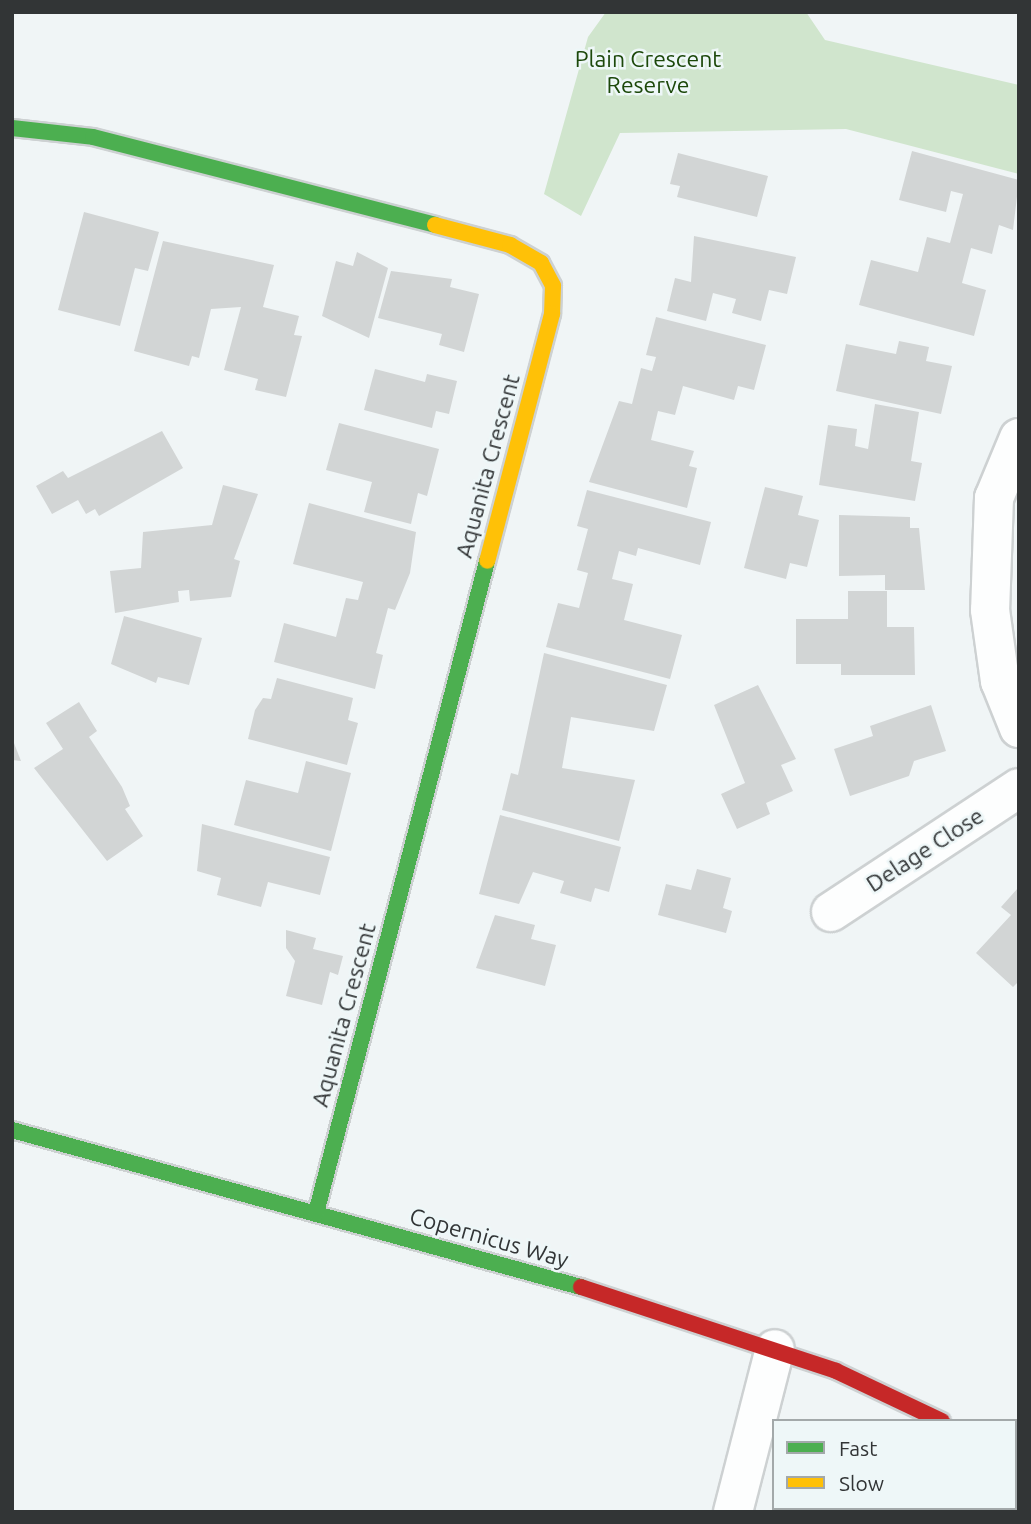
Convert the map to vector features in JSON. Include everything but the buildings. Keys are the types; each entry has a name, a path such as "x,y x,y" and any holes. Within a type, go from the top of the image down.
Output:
{"street":[{"name":"Aquanita Crescent","path":"12,128 93,137 510,245 541,263 553,286 552,314 316,1213"},
{"path":"1019,438 994,498 990,610 1000,681 1019,728"},
{"name":"Delage Close","path":"831,912 1019,788"},
{"name":"Copernicus Way","path":"12,1130 316,1213 775,1349 937,1419"},
{"path":"733,1512 775,1349"}],"green space":[{"name":"Plain Crescent Reserve","path":"606,12 806,12 825,40 1019,85 1019,174 846,129 620,133 581,216 544,194 588,37"}],"traffic: fast":[{"path":"12,128 93,137 435,225"},
{"path":"316,1213 487,561"},
{"path":"12,1130 581,1287"}],"traffic: slow":[{"path":"435,225 510,245 541,263 553,286 552,314 487,561"}],"traffic: jam":[{"path":"581,1287 836,1371 938,1419"}]}
